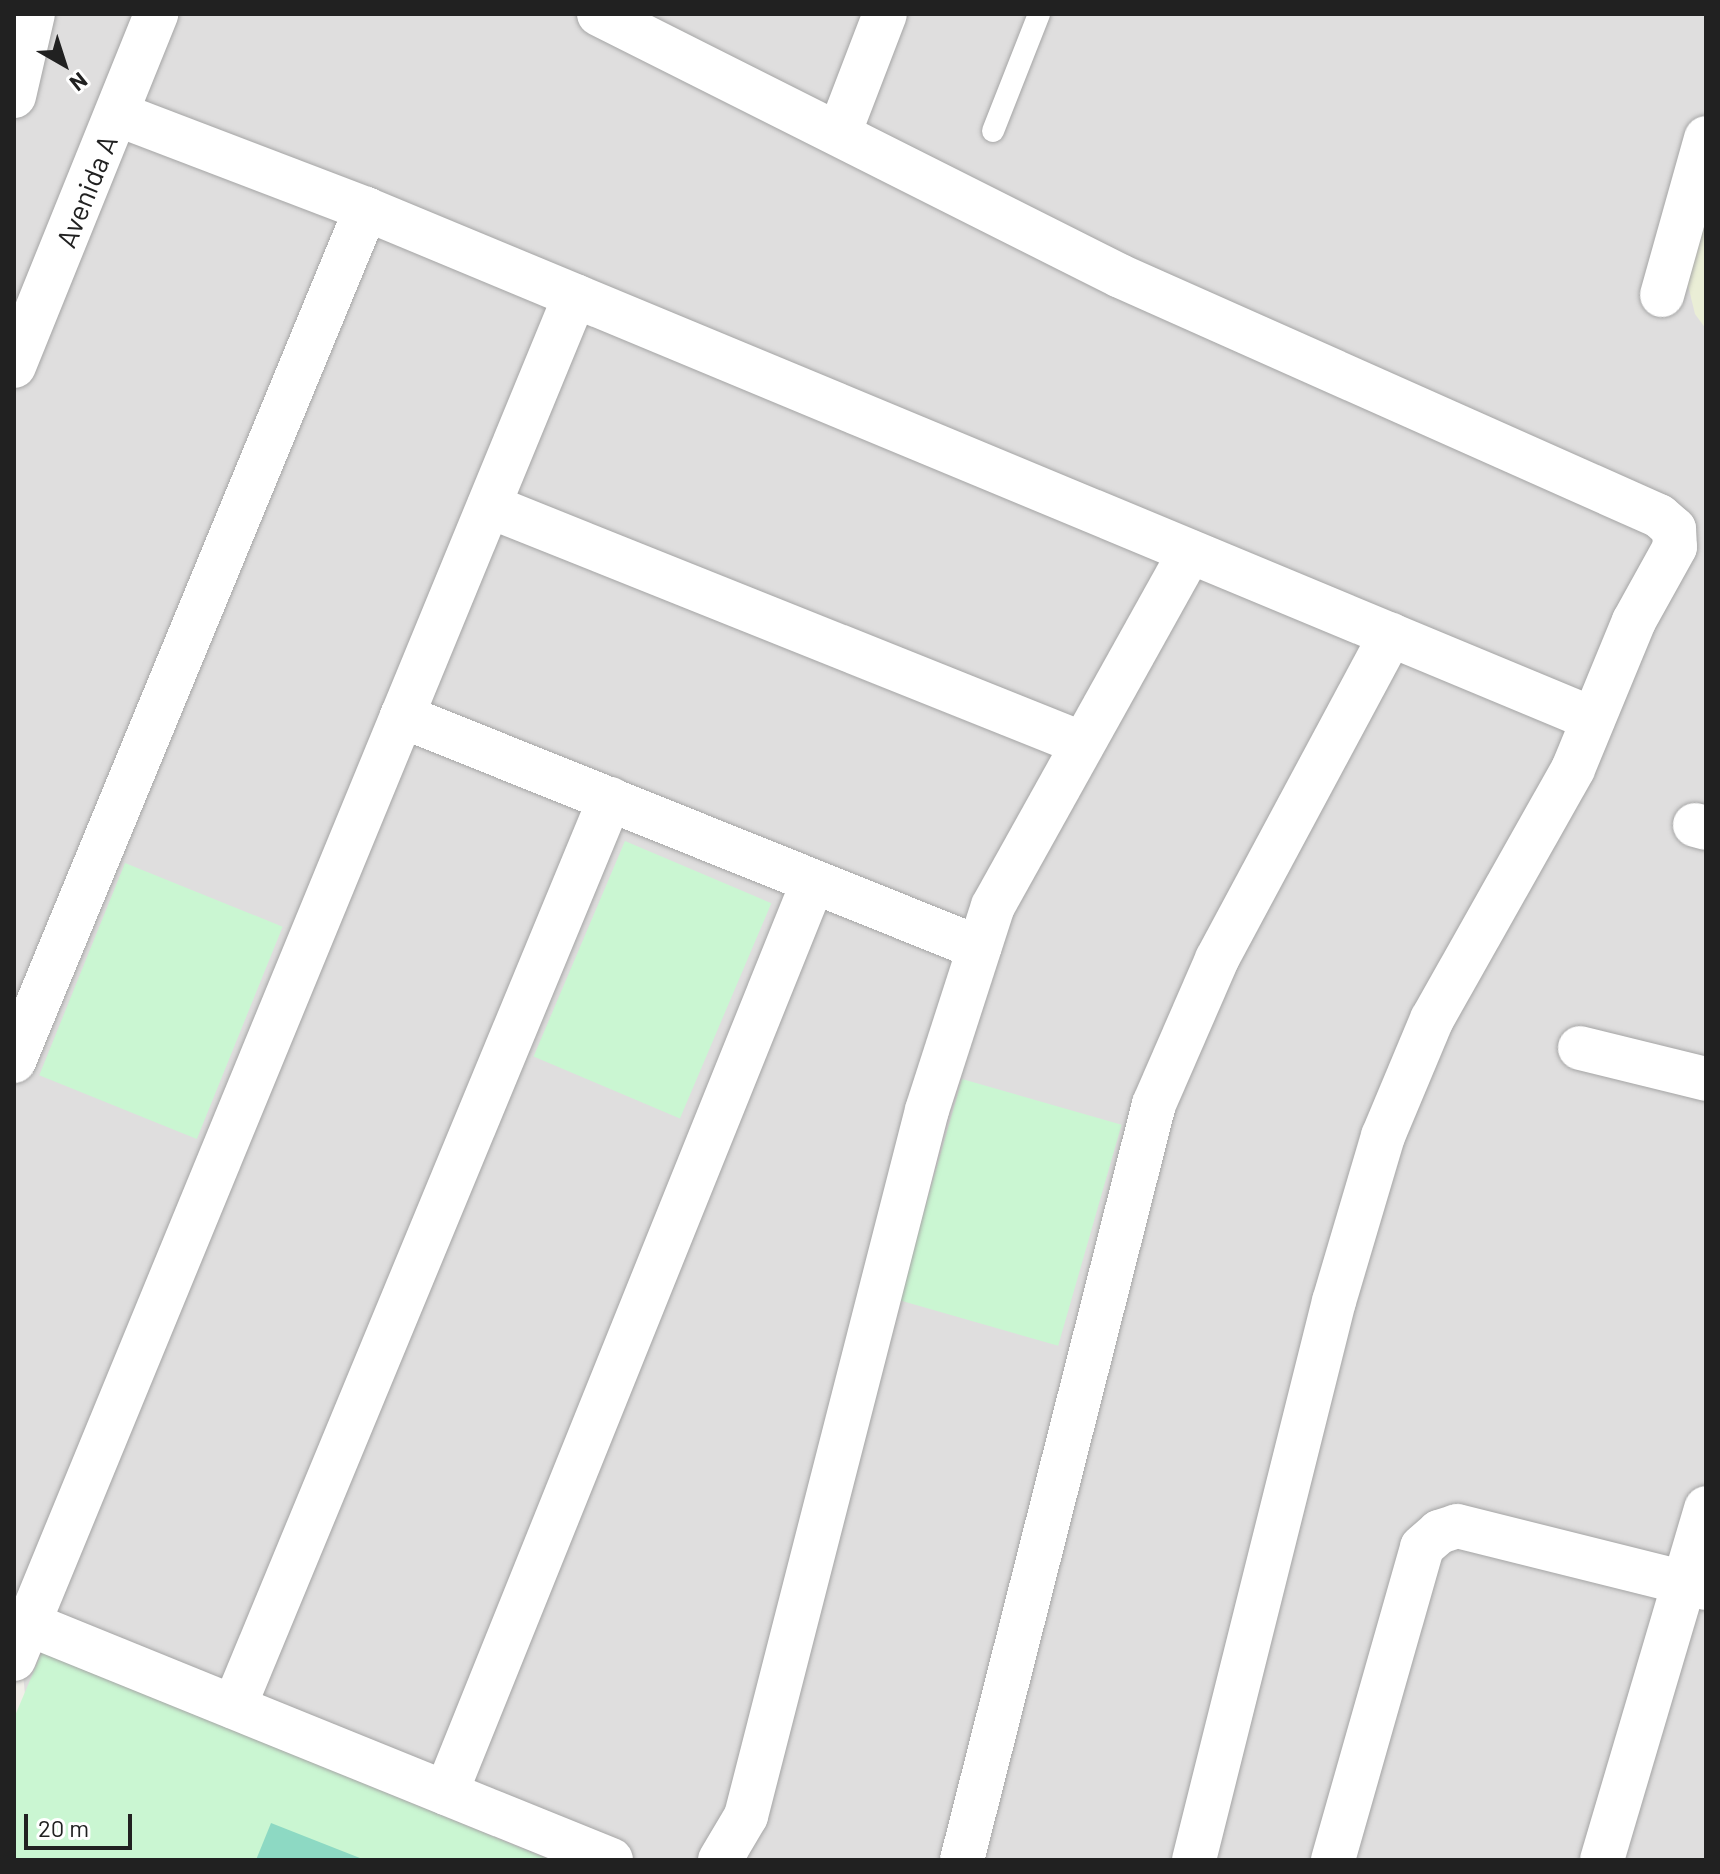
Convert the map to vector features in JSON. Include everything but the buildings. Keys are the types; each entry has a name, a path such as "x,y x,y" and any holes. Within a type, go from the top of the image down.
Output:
{"street":[{"path":"14,96 33,14"},
{"name":"Avenida A","path":"14,366 156,14"},
{"path":"599,14 840,131 1120,276 1659,516 1674,529 1675,547 1634,621 1573,769 1432,1019 1383,1136 1334,1301 1194,1860"},
{"path":"840,131 885,14"},
{"path":"117,114 366,209 1593,719"},
{"path":"1662,295 1706,138"},
{"path":"14,1061 366,209"},
{"path":"575,296 21,1641 234,1707 611,1860"},
{"path":"489,506 1081,743"},
{"path":"720,1860 746,1816 927,1110 993,906 1190,552"},
{"path":"962,1860 1154,1104 1217,959 1391,635"},
{"path":"402,716 979,948"},
{"path":"234,1707 610,799"},
{"path":"446,1793 813,882"},
{"path":"1580,1048 1706,1079"},
{"path":"1602,1860 1695,1585 1706,1508"},
{"path":"1333,1860 1422,1547 1439,1532 1457,1526 1695,1585"}],"lane":[{"path":"993,131 1039,14"}],"shaded area":[{"path":"14,14 1706,14 1706,1860 40,1860 14,1574"}],"green space":[{"path":"1706,222 1706,329 1695,314 1684,269"},
{"path":"625,841 771,903 680,1119 534,1056"},
{"path":"125,863 283,927 197,1139 39,1075"},
{"path":"962,1079 1122,1125 1058,1346 899,1300"},
{"path":"42,1652 548,1859 14,1860 14,1718"},
{"path":"271,1823 365,1860 256,1860"}]}
